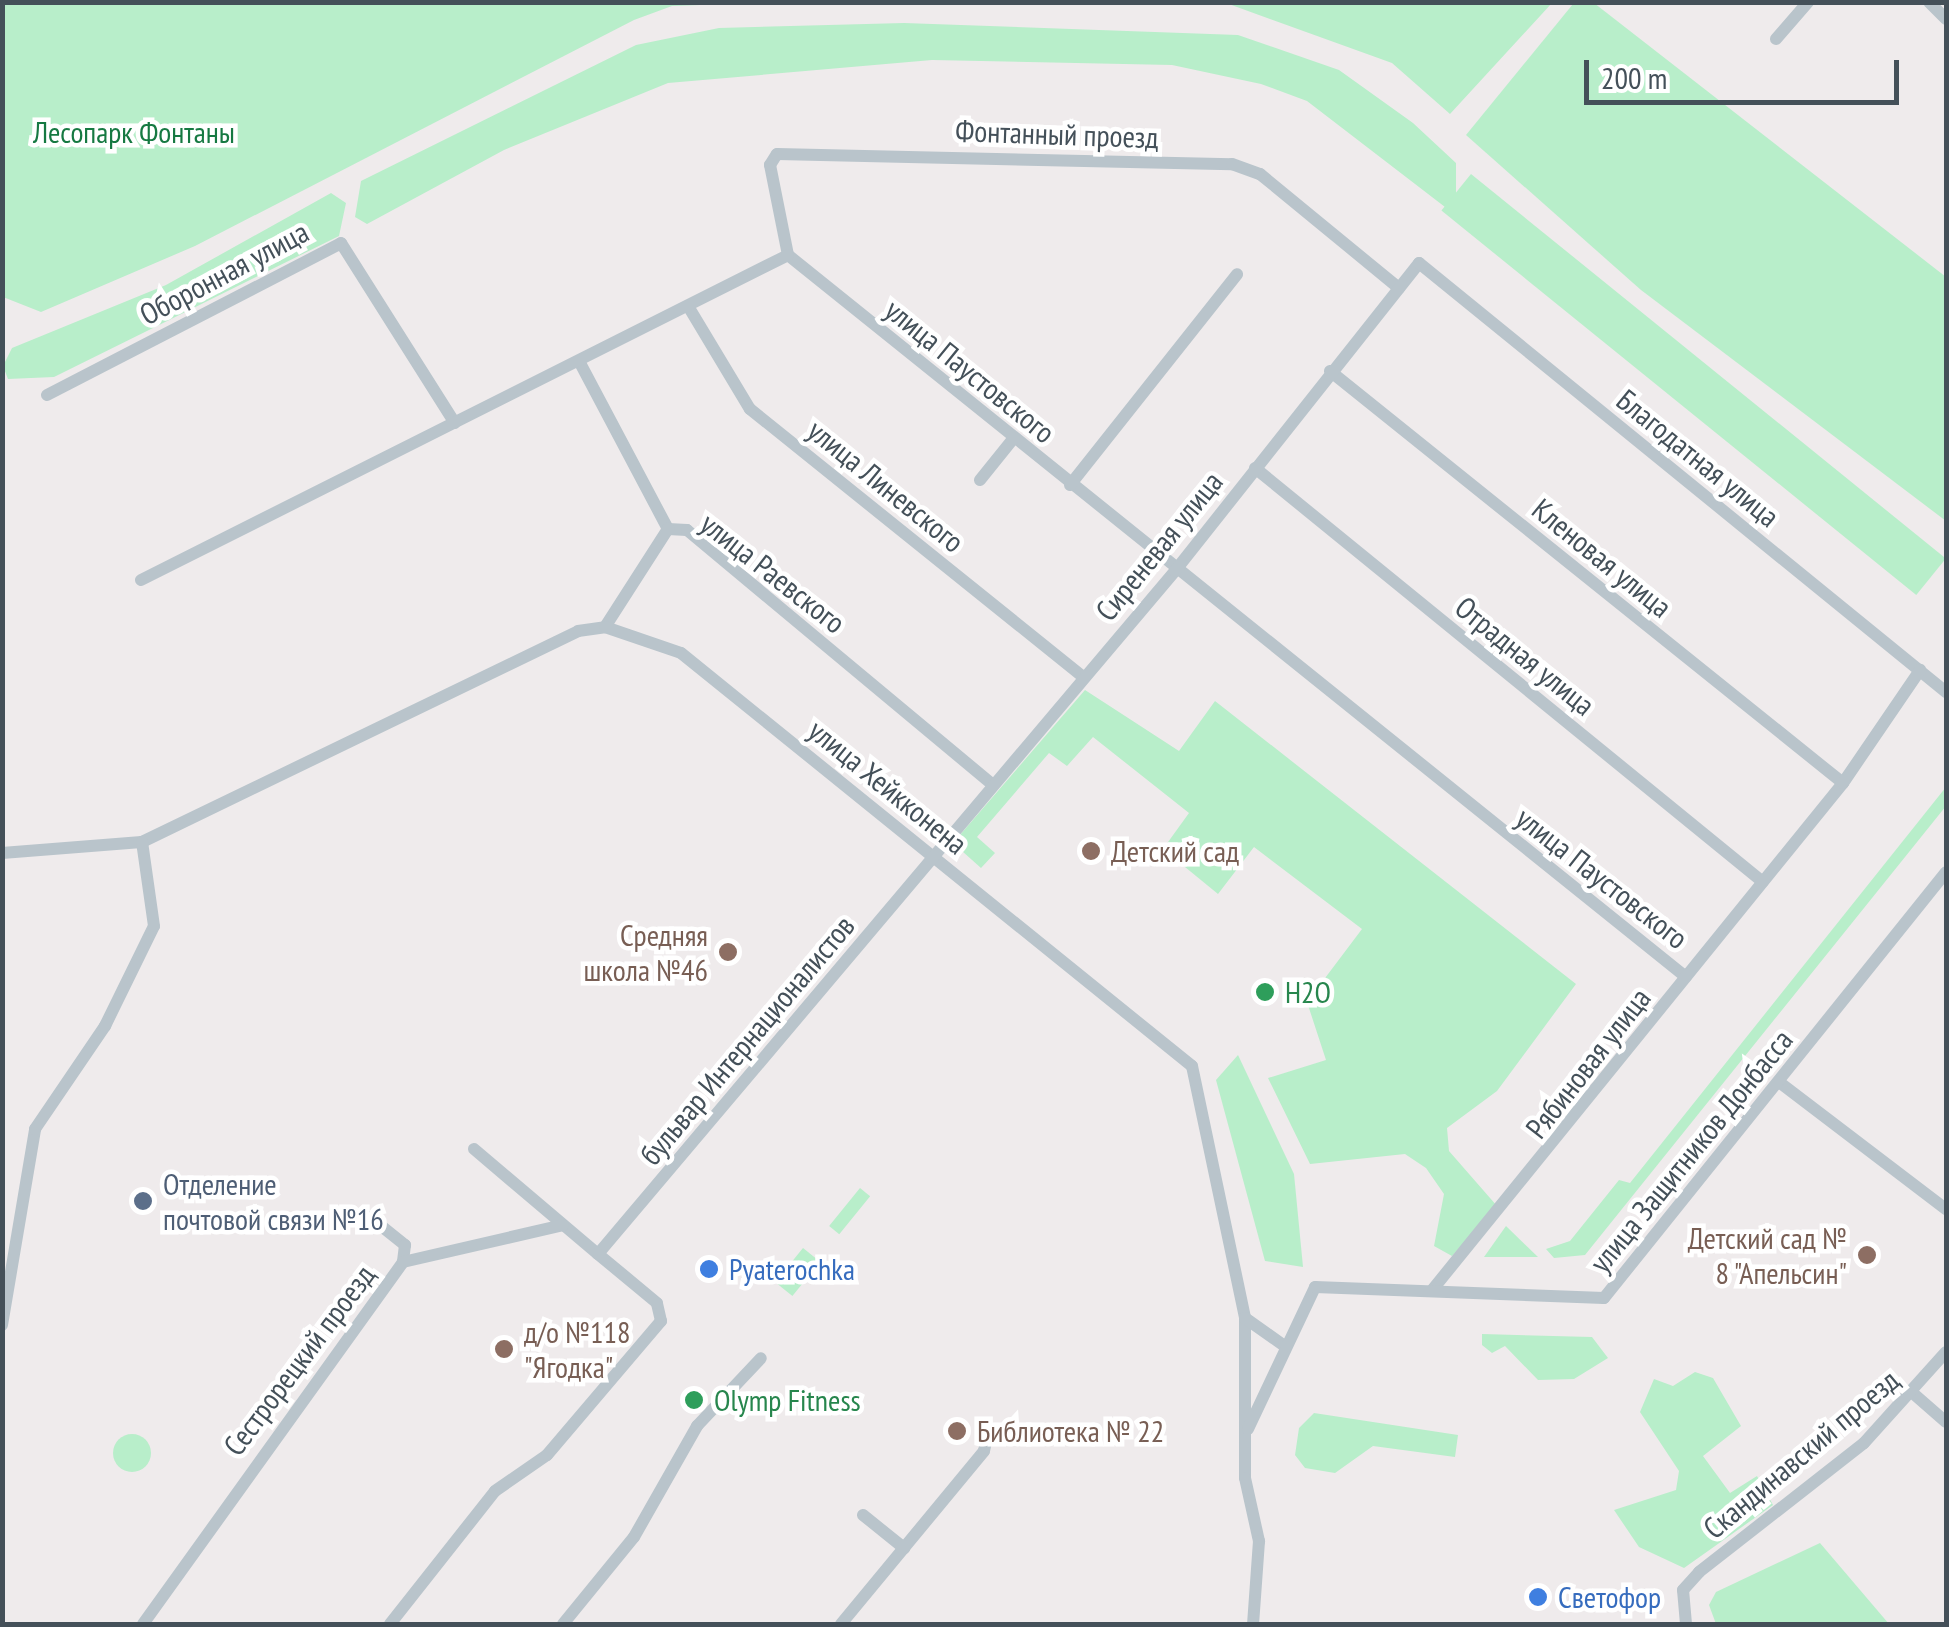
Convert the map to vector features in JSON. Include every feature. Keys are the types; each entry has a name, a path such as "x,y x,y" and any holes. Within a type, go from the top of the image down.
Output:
{"street":[{"path":"1776,40 1808,2"},
{"path":"1929,2 1946,19"},
{"name":"Фонтанный проезд","path":"788,255 770,165 776,154 1232,164 1260,174 1399,288"},
{"name":"Оборонная улица","path":"47,395 341,242 455,423"},
{"path":"141,580 788,255"},
{"name":"улица Паустовского","path":"788,255 1175,571 1686,977"},
{"name":"Сиреневая улица","path":"934,857 1175,571 1419,263"},
{"name":"Благодатная улица","path":"1419,263 1946,692"},
{"path":"1070,485 1237,274"},
{"name":"улица Линевского","path":"688,306 750,409 1084,677"},
{"name":"улица Раевского","path":"579,361 668,529 687,530 992,784"},
{"name":"Кленовая улица","path":"1330,372 1842,783"},
{"path":"980,480 1013,439"},
{"name":"Отрадная улица","path":"1255,468 1763,882"},
{"path":"2,853 142,842 465,680 605,627 668,529"},
{"name":"улица Хейкконена","path":"605,627 681,653 1192,1066 1245,1318 1246,1431 1259,1541 1252,1624"},
{"name":"Рябиновая улица","path":"1432,1289 1842,783 1920,670"},
{"path":"2,1325 35,1128 104,1026 154,926 142,842"},
{"name":"бульвар Интернационалистов","path":"598,1254 934,857"},
{"name":"улица Защитников Донбасса","path":"1246,1431 1315,1287 1604,1298 1946,872"},
{"path":"1779,1082 1946,1210"},
{"path":"390,1624 495,1491 547,1455 661,1320 657,1302 474,1149"},
{"path":"370,1216 405,1244 403,1262"},
{"name":"Сестрорецкий проезд","path":"143,1624 403,1262 564,1225"},
{"path":"1245,1318 1286,1347"},
{"name":"Скандинавский проезд","path":"1686,1624 1683,1590 1915,1394 1946,1352"},
{"path":"563,1624 634,1537 697,1426 761,1358"},
{"path":"1915,1394 1946,1422"},
{"path":"841,1624 984,1451 989,1428"},
{"path":"863,1515 904,1548"}],"green space":[{"name":"Лесопарк Фонтаны","path":"3,2 757,3 672,6 634,20 195,246 41,312 3,297"},
{"path":"1226,3 1552,3 1450,114 1392,63"},
{"path":"1594,3 1946,277 1946,521 1641,290 1466,135 1573,4"},
{"path":"904,23 1238,35 1339,70 1413,123 1456,163 1456,202 1445,207 1307,101 1261,84 1172,65 932,60 668,83 504,150 367,224 355,217 361,181 636,45 719,28"},
{"path":"1471,174 1946,559 1916,595 1441,211"},
{"path":"331,193 346,203 339,236 54,377 8,379 3,366 12,348 166,285"},
{"path":"1085,690 1179,751 1215,701 1576,984 1497,1091 1447,1128 1449,1151 1497,1206 1452,1256 1434,1246 1444,1194 1426,1168 1405,1154 1310,1164 1268,1078 1326,1060 1307,1002 1362,929 1254,847 1218,894 1163,849 1189,813 1093,737 1067,766 1049,753 977,837 995,853 981,868 953,843"},
{"path":"1946,787 1946,806 1585,1255 1554,1258 1546,1249 1570,1241 1619,1180 1630,1183"},
{"path":"1238,1055 1294,1174 1303,1267 1265,1261 1216,1080"},
{"path":"860,1188 870,1196 839,1234 829,1226"},
{"path":"1506,1226 1538,1257 1484,1257"},
{"path":"803,1248 820,1262 792,1296 775,1282"},
{"path":"1482,1334 1592,1337 1608,1358 1574,1379 1538,1380 1505,1346 1492,1353 1482,1345"},
{"path":"1695,1372 1713,1378 1741,1426 1703,1456 1730,1493 1757,1476 1773,1505 1684,1568 1639,1547 1614,1510 1676,1490 1679,1471 1640,1412 1654,1379 1673,1386"},
{"path":"1314,1413 1458,1435 1455,1457 1373,1446 1335,1473 1305,1468 1295,1455 1299,1428"},
{"path":"132,1434 145,1440 151,1453 145,1466 132,1472 119,1466 113,1453 119,1440"},
{"path":"1820,1543 1889,1624 1716,1624 1709,1605 1716,1592"}],"place":[{"name":"Детский сад","path":"1091,851"},
{"name":"Средняя школа №46","path":"728,952"},
{"name":"H2O","path":"1265,992"},
{"name":"Отделение почтовой связи №16","path":"143,1201"},
{"name":"Детский сад № 8 \"Апельсин\"","path":"1867,1255"},
{"name":"Pyaterochka","path":"709,1269"},
{"name":"д/о №118 \"Ягодка\"","path":"504,1349"},
{"name":"Olymp Fitness","path":"694,1400"},
{"name":"Библиотека № 22","path":"957,1431"},
{"name":"Светофор","path":"1538,1597"}]}
